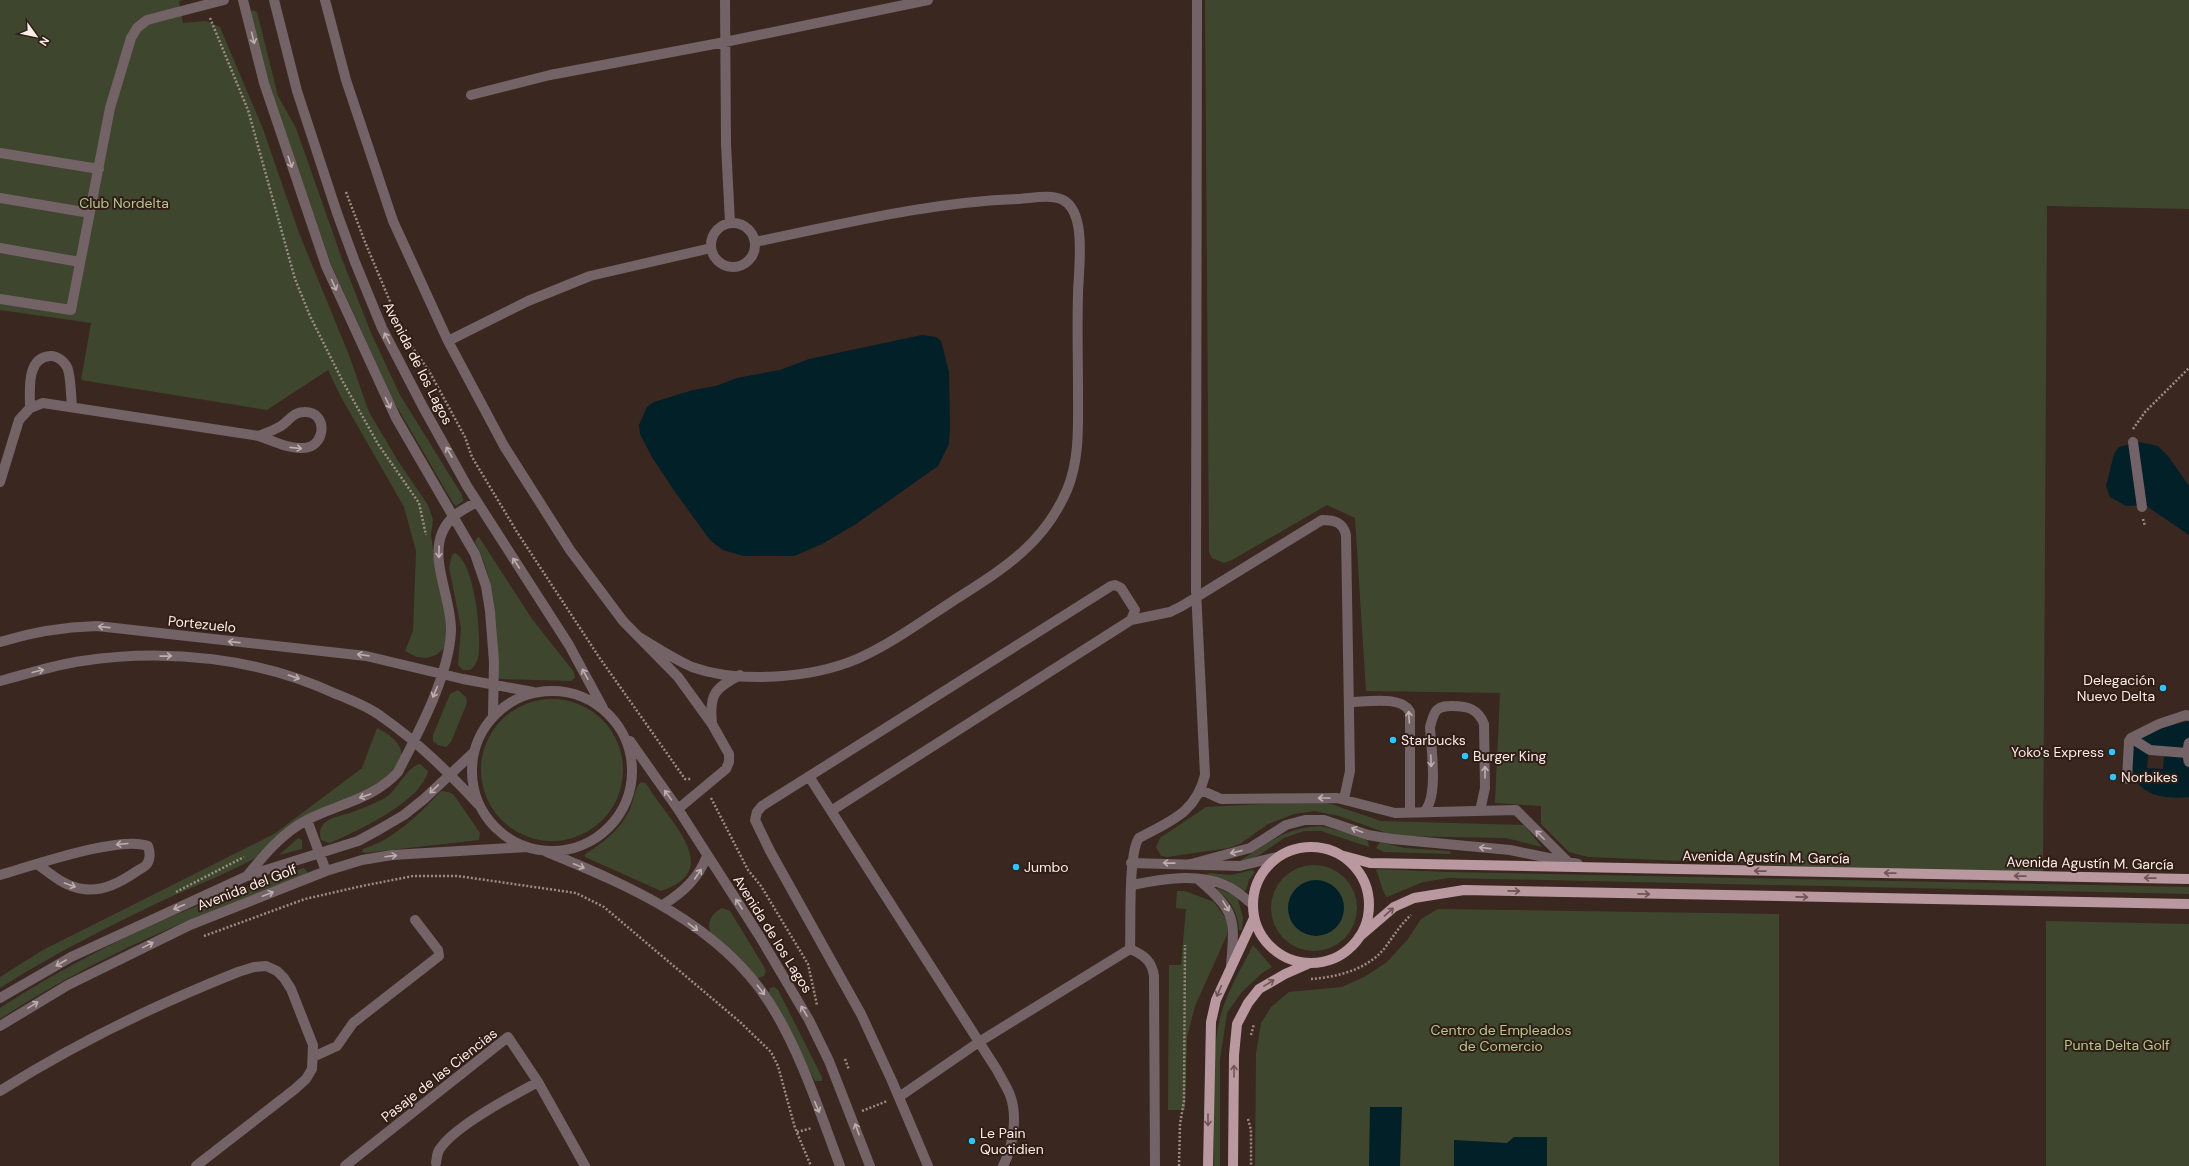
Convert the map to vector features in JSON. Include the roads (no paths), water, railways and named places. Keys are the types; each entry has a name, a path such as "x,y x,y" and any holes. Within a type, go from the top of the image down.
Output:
{"main road":[{"path":"1310,963 1296,961 1282,956 1271,948 1262,937 1254,918 1253,905 1256,886 1265,870 1277,857 1293,849 1310,846 1328,849 1344,856 1357,869 1366,885 1369,903 1367,921 1359,937"},
{"name":"Avenida Agustín M. García","path":"1344,856 1370,863 2189,879"},
{"path":"1233,1166 1234,1055 1237,1024 1248,1003 1260,989 1285,974 1310,963 1329,960 1346,952 1359,937 1394,907 1414,898 1464,890 2189,904"},
{"path":"1208,1166 1211,1022 1216,1000 1254,918"}],"street":[{"path":"0,299 71,310 110,108 131,38 137,28 147,20 224,0"},
{"path":"243,0 266,90 326,266 396,418 475,554 486,586 490,611 493,715"},
{"name":"Avenida de los Lagos","path":"274,0 297,90 357,268 382,328 423,407 477,502 569,645 603,708"},
{"path":"325,0 346,80 393,221 448,341 504,446 570,550 622,621 678,678 712,724 729,754 729,762 726,769 678,809"},
{"path":"725,0 726,144 730,223"},
{"path":"471,95 550,75 725,42 928,0"},
{"path":"1130,949 1132,863 1136,842 1139,838 1187,810 1201,790 1205,775 1196,594 1197,0"},
{"path":"0,153 98,169"},
{"path":"639,637 675,659 695,668 740,676 802,675 828,669 857,659 885,644 1004,568 1040,535 1067,489 1078,435 1077,316 1079,235 1077,218 1072,206 1055,197 949,204 905,211 754,242"},
{"path":"0,198 90,213"},
{"path":"730,223 737,223 749,229 754,242 751,256 739,266 732,267 718,261 711,248 711,241 717,229 730,223"},
{"path":"0,248 80,262"},
{"path":"448,341 528,301 590,276 711,248"},
{"path":"30,408 31,372 36,361 44,356 53,356 62,360 68,368 72,407"},
{"path":"0,482 19,420 30,408 43,403 259,436 289,447 304,448 315,444 321,436 323,428 321,422 315,415 304,412 293,415 282,426 259,436"},
{"path":"2133,442 2142,507"},
{"path":"247,876 278,841 307,820 373,794 388,784 398,772 414,741 442,674 451,632 450,610 438,557 438,547 442,533 452,516 477,502"},
{"path":"831,811 1131,620 1170,612 1196,594 1322,520 1335,520 1344,528 1346,535 1350,771 1344,799"},
{"path":"928,1166 899,1097 861,1014 773,857 755,820 757,812 762,806 810,778 1111,586 1115,585 1121,588 1135,610 1131,620"},
{"name":"Portezuelo","path":"0,642 22,635 65,628 97,626 366,656 442,674 533,692"},
{"path":"0,681 83,661 128,657 204,658 282,673 319,686 381,716 436,760 478,804"},
{"path":"712,724 710,705 714,694 725,683 740,676"},
{"path":"543,851 562,851 581,846 598,836 613,823 624,807 630,789 632,776 630,750 623,732 603,708 582,695 558,690 533,692 512,700 493,715 480,733 473,753 471,770 472,787 478,804 486,818 498,831 511,841 543,851 597,873 663,905 703,934 735,961 769,1001 785,1029 840,1166"},
{"path":"1349,702 1398,702 1408,708 1410,712 1410,812"},
{"path":"1424,812 1428,808 1433,792 1430,726 1433,716 1438,708 1444,706 1465,706 1470,708 1481,716 1484,724 1485,788 1480,811"},
{"path":"2127,779 2129,741 2131,738 2159,724 2186,715 2189,716"},
{"name":"Avenida de los Lagos","path":"623,732 678,809 760,937 809,1020 835,1075 870,1166"},
{"path":"2131,738 2150,750 2188,752"},
{"name":"Avenida del Golf","path":"0,998 71,957 247,876 358,840 398,818 424,799 473,753"},
{"path":"810,778 979,1042 1011,1097 1013,1134 1003,1166"},
{"path":"1201,790 1221,799 1344,799 1395,813 1516,810 1568,862"},
{"path":"307,820 321,853 326,871"},
{"path":"1191,864 1250,848 1286,825 1305,820 1324,820 1368,835 1392,839 1510,850 1592,867"},
{"path":"0,875 37,864 112,845 138,842 148,846 150,854 147,864 114,885 98,889 82,889 65,884 37,864"},
{"name":"Avenida del Golf","path":"0,1026 68,985 190,924 326,871 362,860 392,855 527,847"},
{"path":"663,905 685,891 696,878 707,856"},
{"path":"1132,863 1240,866 1277,857"},
{"path":"1132,886 1174,879 1198,879 1226,886 1253,905"},
{"path":"1198,879 1222,899 1230,912 1233,939 1231,966"},
{"path":"313,1057 337,1046 360,1017 439,956 438,950 415,920"},
{"path":"899,1097 979,1042 1130,949"},
{"path":"1130,949 1147,958 1152,967 1154,976 1155,1166"},
{"path":"0,1091 42,1065 129,1019 191,990 254,967 266,966 277,971 284,978 297,1003 314,1045 312,1069 306,1079 295,1089 196,1166"},
{"name":"Pasaje de las Ciencias","path":"345,1166 508,1038 538,1082 585,1166"},
{"path":"436,1163 439,1150 452,1136 472,1121 538,1082"}],"water":[{"path":"922,335 936,337 941,341 949,372 949,444 938,466 856,524 822,544 794,556 744,556 723,550 710,540 675,492 652,457 640,434 639,425 647,407 654,402 693,390 716,386 737,378 780,370 809,359"},
{"path":"2139,442 2158,446 2168,456 2189,486 2189,535 2145,505 2126,506 2110,497 2106,486 2114,454 2119,447"},
{"path":"2189,721 2189,797 2179,798 2159,796 2142,787 2136,781 2133,771 2132,760 2135,742 2154,731"},
{"path":"1316,880 1327,882 1336,888 1342,897 1344,908 1342,919 1336,928 1327,934 1316,936 1305,934 1296,928 1290,919 1288,908 1290,897 1296,888 1305,882"},
{"path":"1370,1107 1402,1107 1400,1166 1369,1166"},
{"path":"1514,1137 1547,1137 1547,1166 1454,1166 1454,1140 1507,1143"}],"place":[{"name":"Delegación Nuevo Delta","path":"2163,688"},
{"name":"Starbucks","path":"1393,740"},
{"name":"Yoko's Express","path":"2112,752"},
{"name":"Burger King","path":"1465,756"},
{"name":"Norbikes","path":"2113,777"},
{"name":"Jumbo","path":"1016,867"},
{"name":"Le Pain Quotidien","path":"972,1141"}],"park label":[{"name":"Club Nordelta","path":"124,203"},
{"name":"Centro de Empleados de Comercio","path":"1501,1038"},
{"name":"Punta Delta Golf","path":"2117,1045"}]}
